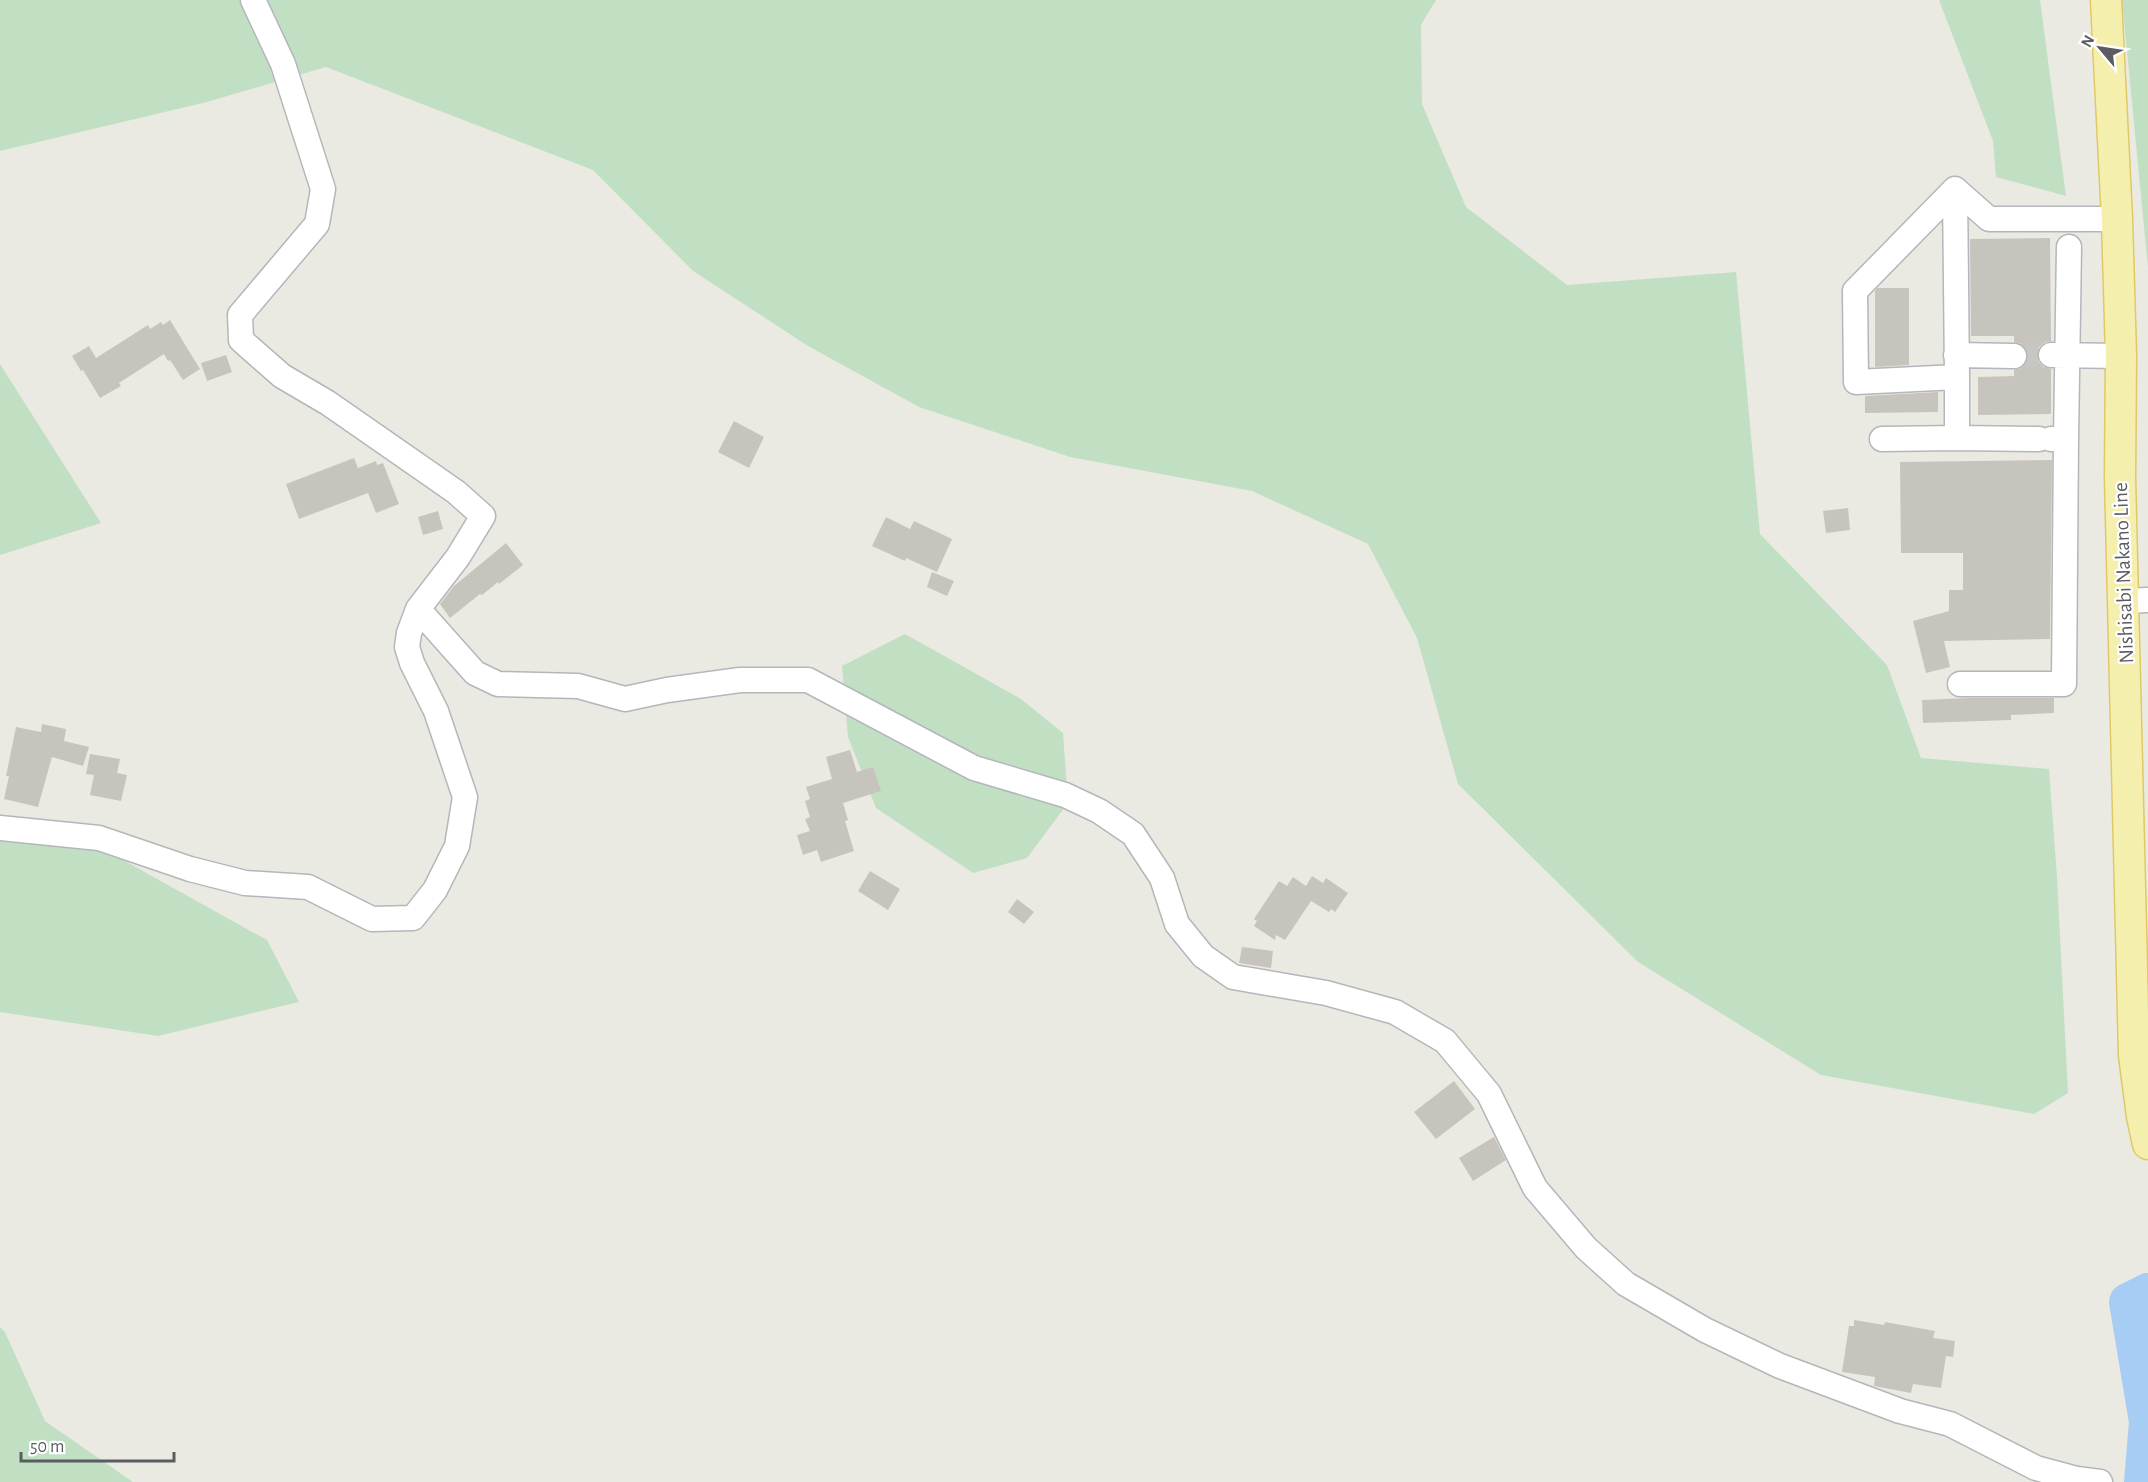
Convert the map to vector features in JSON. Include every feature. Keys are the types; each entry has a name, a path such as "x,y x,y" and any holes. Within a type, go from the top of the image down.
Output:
{"main road":[{"name":"Nishisabi Nakano Line","path":"2106,0 2117,219 2121,356 2120,477 2136,601 2134,1054 2148,1144"}],"street":[{"path":"0,828 99,838 190,869 245,883 308,887 372,919 413,918 435,890 457,846 465,797 436,711 412,663 407,647 409,633 418,609 458,557 483,516 456,492 328,403 282,376 241,340 240,315 317,224 323,189 283,64 253,0"},
{"path":"1955,189 1989,219 2117,219"},
{"path":"1955,189 1957,438"},
{"path":"1955,189 1855,291 1856,381 2014,356"},
{"path":"1960,684 2064,684 2052,439 2069,247"},
{"path":"2059,355 2121,356"},
{"path":"1882,440 2052,439"},
{"path":"418,609 476,673 498,684 578,686 625,699 667,690 740,680 808,680 974,768 1065,795 1099,811 1132,834 1162,878 1177,924 1203,956 1233,977 1326,993 1395,1012 1445,1041 1489,1094 1535,1188 1586,1248 1626,1284 1706,1330 1780,1366 1900,1411 1950,1424 2036,1468 2100,1482"}],"green space":[{"path":"0,0 1436,0 1421,25 1422,104 1466,207 1567,285 1736,272 1760,534 1887,665 1921,758 2049,769 2068,1093 2034,1114 1821,1075 1638,962 1458,784 1417,638 1368,544 1252,491 1070,457 919,407 808,346 693,271 593,170 326,67 207,102 0,151"},
{"path":"1939,0 2040,0 2066,196 1996,177 1993,141"},
{"path":"2122,0 2148,0 2148,268"},
{"path":"0,364 101,523 0,555"},
{"path":"905,634 1021,699 1063,733 1068,803 1027,858 973,873 876,808 848,737 842,666"},
{"path":"0,815 62,826 267,940 299,1002 158,1036 0,1012"},
{"path":"0,1327 5,1332 45,1421 133,1482 0,1482"}],"building":[{"path":"2050,238 2051,341 2039,347 2037,355 2043,367 2051,369 2051,414 1978,415 1978,377 2014,376 2014,370 2026,364 2028,356 2022,344 2014,342 2014,336 1971,336 1970,239"},
{"path":"1877,288 1909,288 1909,365 1875,367 1875,291"},
{"path":"170,320 200,369 183,380 164,354 119,383 121,386 100,398 72,356 89,346 96,358 148,325 150,329 161,322 163,325"},
{"path":"226,355 232,372 207,381 201,363"},
{"path":"1938,392 1938,412 1865,413 1865,396"},
{"path":"734,421 764,437 749,468 718,452"},
{"path":"354,458 358,468 376,461 377,465 383,463 399,504 376,513 368,493 299,519 286,484"},
{"path":"2052,460 2050,639 1944,641 1950,667 1926,673 1913,621 1949,611 1949,590 1963,590 1963,553 1901,553 1900,462"},
{"path":"1848,508 1850,530 1826,533 1823,511"},
{"path":"438,511 443,529 423,535 418,517"},
{"path":"886,517 910,529 914,521 952,539 937,572 872,546"},
{"path":"506,543 523,565 450,618 440,604 454,586"},
{"path":"932,572 954,581 947,596 927,587"},
{"path":"2054,698 2054,713 2011,715 2011,720 1923,723 1922,700"},
{"path":"42,724 66,729 64,741 89,747 83,766 52,757 38,807 4,799 9,776 6,776 16,727 41,732"},
{"path":"850,750 857,772 873,767 881,791 843,803 848,820 845,821 854,851 821,862 817,850 803,855 797,835 810,831 805,819 810,817 805,801 810,799 806,787 832,779 826,757"},
{"path":"90,754 120,759 117,773 127,775 121,801 90,795 94,775 86,774"},
{"path":"870,871 900,889 888,910 858,891"},
{"path":"1312,876 1323,883 1326,878 1348,893 1335,912 1331,909 1329,912 1311,901 1285,940 1276,935 1275,940 1254,926 1257,921 1254,919 1279,881 1287,886 1293,877 1306,886"},
{"path":"1017,899 1034,912 1024,924 1008,912"},
{"path":"1242,947 1273,951 1271,968 1239,963"},
{"path":"1454,1081 1475,1109 1436,1139 1414,1112"},
{"path":"1494,1137 1506,1160 1473,1181 1459,1158"},
{"path":"1854,1320 1884,1325 1885,1322 1935,1331 1933,1338 1955,1341 1953,1357 1946,1356 1941,1388 1913,1384 1911,1393 1874,1386 1875,1377 1842,1372 1849,1326 1854,1326"}],"waterway":[{"path":"2143,1482 2148,1422 2128,1302 2148,1292"}],"tunnel":[{"path":"2014,356 2051,355"}]}
